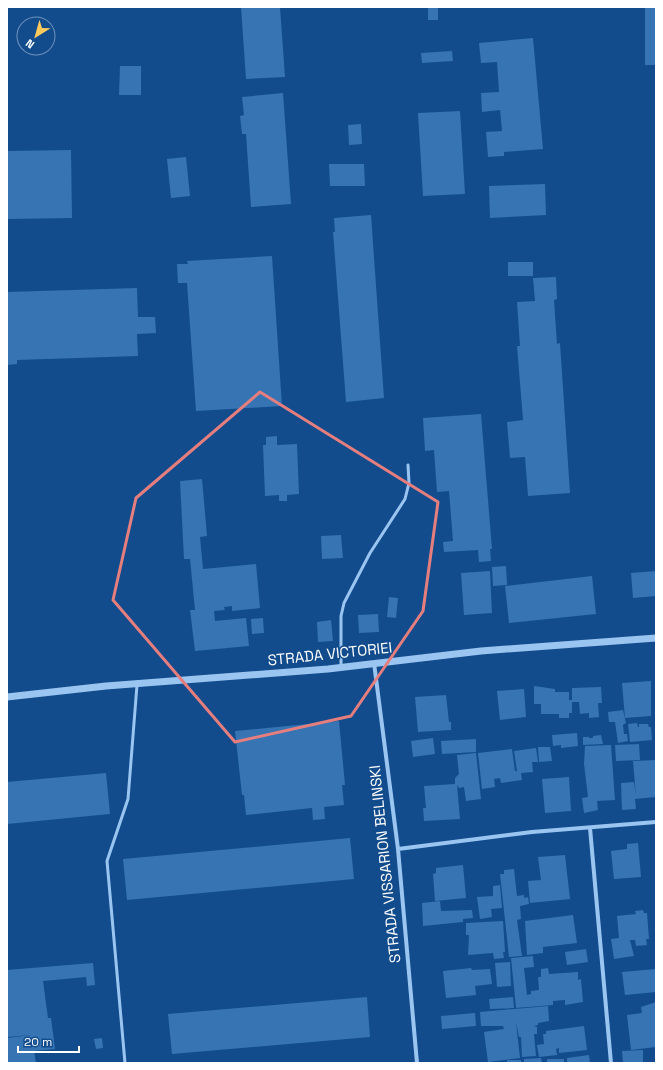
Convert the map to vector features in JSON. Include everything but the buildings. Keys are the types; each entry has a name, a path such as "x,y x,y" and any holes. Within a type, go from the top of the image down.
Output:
{"street":[{"name":"STRADA VICTORIEI","path":"7,697 106,686 137,685 341,667 481,651 656,638"},
{"name":"STRADA VISSARION BELINSKI","path":"374,663 398,849 417,1063"},
{"path":"398,849 532,832 656,822"},
{"path":"590,828 611,1063"}],"lane":[{"path":"341,667 341,616 344,603 370,553 404,499 409,483 408,465"},
{"path":"125,1063 107,861 128,799 137,685"}],"highlighted area":[{"path":"260,392 438,502 423,611 351,716 235,742 113,600 136,498"}]}
